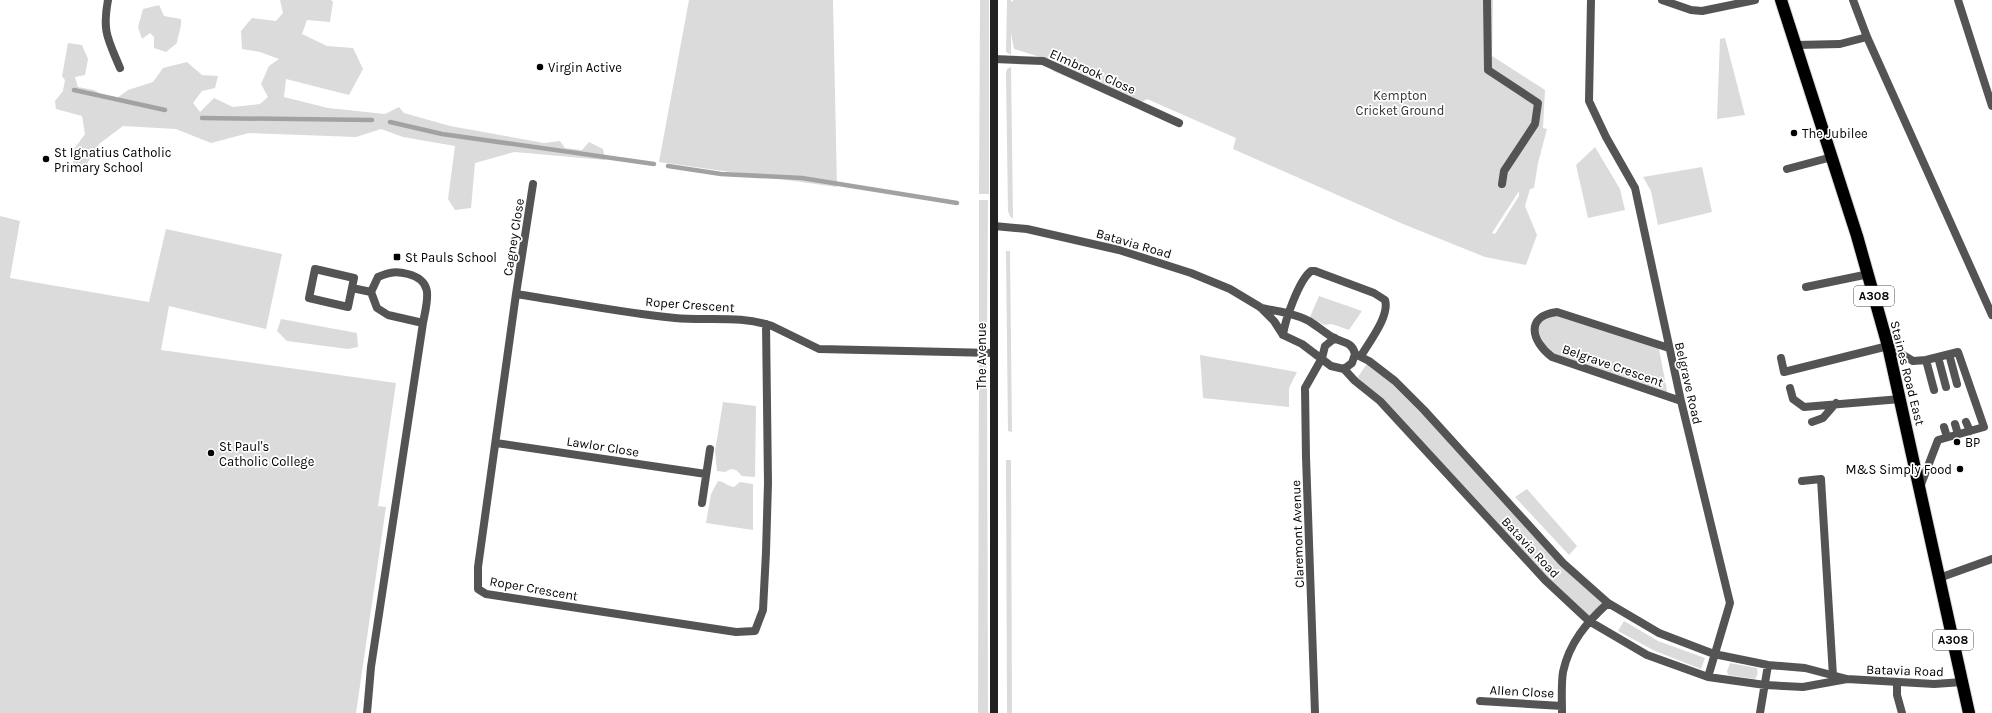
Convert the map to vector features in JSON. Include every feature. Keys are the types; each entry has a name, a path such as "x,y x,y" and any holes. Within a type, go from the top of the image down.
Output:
{"highway":[{"name":"Staines Road East","path":"1782,0 1868,274 1888,346 1901,399 1969,713"}],"street":[{"path":"108,0 105,16 105,33 120,68"},
{"name":"The Avenue","path":"994,0 994,713"},
{"path":"1487,0 1488,70 1538,103 1535,124 1504,172 1502,184"},
{"name":"Belgrave Road","path":"1591,0 1589,100 1606,137 1634,188 1681,401 1730,603 1708,676"},
{"path":"1662,0 1691,10 1702,11 1755,0"},
{"path":"1853,0 1867,37 1992,315"},
{"path":"1958,0 1992,106"},
{"path":"1796,45 1840,44 1867,37"},
{"name":"Elmbrook Close","path":"994,59 1043,60 1179,123"},
{"path":"1787,170 1832,157"},
{"name":"Cagney Close","path":"516,294 533,184"},
{"name":"Batavia Road","path":"994,226 1026,229 1119,250 1191,273 1230,289 1260,307 1274,321 1283,335 1302,344 1322,358 1325,363 1344,369 1355,381 1380,401 1545,580 1589,620 1647,655 1708,676 1765,685 1803,688 1847,679"},
{"path":"315,269 354,278 352,288 348,307 309,298 315,269"},
{"path":"367,713 371,667 428,293 425,283 417,277 395,271 378,277 371,292 376,308 388,315 423,323"},
{"path":"1283,335 1284,323 1304,278 1311,271 1381,296 1385,300 1386,304 1384,315 1358,355 1352,363 1344,369"},
{"path":"1806,287 1868,274"},
{"path":"352,288 371,292"},
{"name":"Roper Crescent","path":"766,324 768,483 766,552 763,610 755,631 736,632 486,594 478,589 478,567 516,294 676,318 752,320 766,324 819,348 993,353"},
{"name":"Batavia Road","path":"1260,307 1289,313 1308,320 1335,338 1349,344 1354,348 1358,355 1395,381 1420,405 1563,563 1608,603 1659,633 1714,654 1768,665 1805,668 1847,679 1934,684 1963,682"},
{"name":"Belgrave Crescent","path":"1669,348 1557,312 1548,313 1539,318 1534,326 1534,334 1538,343 1552,357 1681,401"},
{"path":"1322,358 1325,346 1335,338"},
{"path":"1781,358 1784,372 1888,346 1913,361 1926,360 1958,352 1984,427 1938,440 1920,487"},
{"path":"1949,354 1957,384"},
{"path":"1938,357 1946,387"},
{"name":"Claremont Avenue","path":"1315,713 1305,388 1322,358"},
{"path":"1926,360 1934,390"},
{"path":"1790,388 1793,399 1804,407 1836,403 1901,399"},
{"path":"1812,422 1823,418 1836,403"},
{"path":"1966,422 1970,431"},
{"path":"1955,424 1958,434"},
{"path":"1944,427 1947,437"},
{"name":"Lawlor Close","path":"496,443 706,474"},
{"path":"702,504 710,449"},
{"path":"1802,481 1821,479 1832,676"},
{"path":"1939,578 1992,559"},
{"path":"1562,709 1563,674 1570,650 1589,620 1608,603"},
{"path":"1760,713 1768,665"},
{"path":"1897,682 1897,695 1902,713"},
{"name":"Allen Close","path":"1480,701 1562,709"}],"green space":[{"path":"280,0 331,0 333,2 330,22 307,20 302,34 327,46 353,48 363,69 349,95 286,79 284,97 328,108 385,114 399,107 404,113 450,126 544,143 560,141 565,148 582,150 589,142 603,149 605,160 514,152 475,163 471,208 455,210 448,199 455,146 403,137 381,129 356,137 249,133 211,143 176,129 123,126 99,144 84,169 74,167 72,152 85,134 82,116 56,109 55,101 63,91 65,80 62,76 68,43 82,45 88,59 85,75 75,77 78,87 94,90 113,101 128,90 153,82 163,68 187,62 202,75 218,76 215,88 202,91 193,103 200,112 214,98 233,107 260,104 268,97 261,84 269,66 279,59 260,52 242,49 241,31 252,18 276,21 283,13"},
{"path":"689,0 833,0 837,187 659,162"},
{"path":"980,0 989,0 989,194 979,194"},
{"name":"Kempton Cricket Ground","path":"1007,0 1011,0 1011,2 1014,0 1493,0 1492,56 1545,90 1543,128 1547,129 1538,163 1534,188 1530,189 1525,206 1537,235 1526,265 1485,257 1403,224 1233,149 1236,138 1147,99 1134,107 1053,71 1040,57 1014,49 1011,33 1011,55 1006,52","holes":["1519,191 1519,196 1495,234 1492,233"]},
{"path":"159,5 164,16 181,19 177,43 166,52 154,48 154,37 150,33 142,39 138,27 143,9"},
{"path":"1725,38 1745,115 1717,119 1720,39"},
{"path":"1011,67 1013,219 1008,211 1006,73 1007,69"},
{"path":"1595,147 1620,189 1625,210 1588,218 1576,165"},
{"path":"1702,167 1712,212 1658,225 1651,191 1643,177"},
{"path":"979,200 988,200 987,346 979,346"},
{"path":"0,216 20,221 10,278 149,302 166,229 282,254 266,329 169,306 161,350 396,383 378,506 386,507 356,713 0,713"},
{"path":"1006,251 1010,251 1012,432 1008,431"},
{"path":"1319,296 1362,311 1349,330 1332,324 1324,325 1310,317"},
{"path":"1548,313 1658,344 1668,396 1543,351 1534,326"},
{"path":"281,319 357,333 358,347 348,349 287,341 277,331"},
{"path":"1200,355 1297,372 1289,388 1289,407 1203,398"},
{"path":"1369,361 1395,381 1563,563 1608,603 1589,621 1380,401 1355,381"},
{"path":"979,364 987,366 988,713 978,713"},
{"path":"723,402 756,406 755,477 742,476 736,470 731,469 725,472 717,471 715,451"},
{"path":"1006,460 1011,460 1012,713 1007,713"},
{"path":"718,481 734,487 740,482 753,484 753,530 706,523 711,494"},
{"path":"1527,489 1577,546 1569,555 1515,497"},
{"path":"1624,621 1658,641 1705,658 1701,669 1655,651 1618,631"},
{"path":"1730,663 1757,668 1757,676 1755,679 1728,675 1727,671"}],"waterway":[{"path":"74,90 165,110"},
{"path":"202,118 372,120"},
{"path":"390,122 442,134 654,164"},
{"path":"668,166 721,174 802,178 957,203"}],"place":[{"name":"Virgin Active","path":"540,67"},
{"name":"The Jubilee","path":"1794,133"},
{"name":"St Ignatius Catholic Primary School","path":"46,159"},
{"name":"St Pauls School","path":"397,257"},
{"name":"BP","path":"1957,442"},
{"name":"St Paul's Catholic College","path":"211,453"},
{"name":"M&S Simply Food","path":"1960,469"}]}
